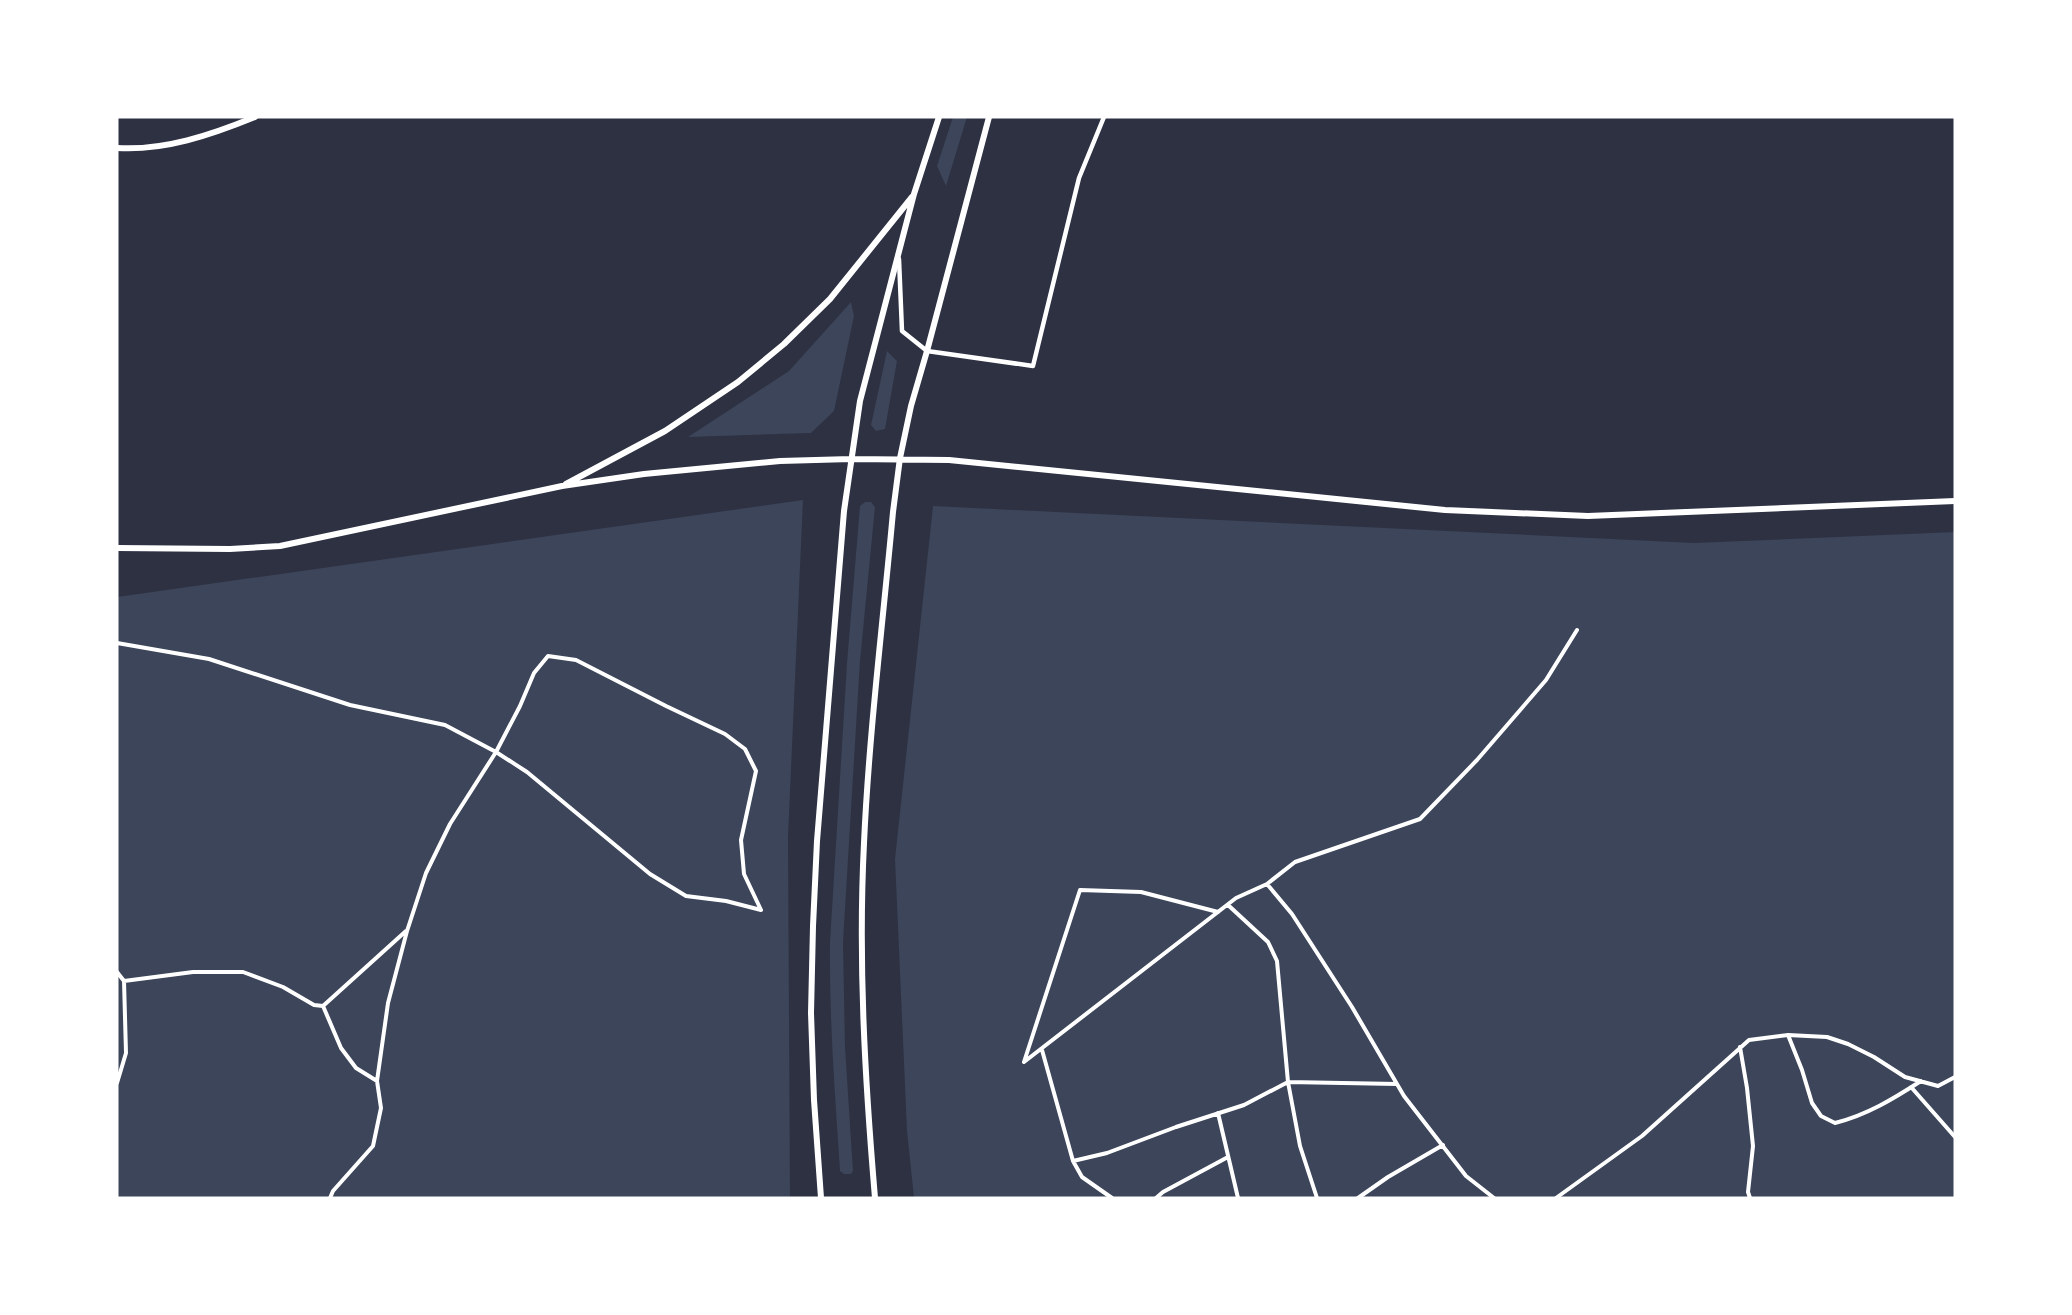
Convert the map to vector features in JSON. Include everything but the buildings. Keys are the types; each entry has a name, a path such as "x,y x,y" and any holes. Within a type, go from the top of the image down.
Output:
{"street":[{"path":"117,148 163,146 221,131 255,117"},
{"path":"821,1198 813,1056 813,926 819,819 844,511 860,401 914,194 939,117"},
{"path":"875,1198 863,1022 864,843 893,512 900,458 911,406 989,117"},
{"path":"562,486 665,431 738,382 775,352 830,299 914,194"},
{"path":"117,549 230,549 280,546 562,486 645,474 769,462 850,459 949,460 1445,510 1588,516 1955,501"}],"lane":[{"path":"899,256 902,331 927,351 1033,366 1079,178 1104,117"}],"path":[{"path":"1218,912 1141,892 1080,890 1024,1062 1042,1050 1236,898 1267,884 1295,862 1420,819 1477,760 1546,680 1577,630"},
{"path":"117,643 209,658 350,705 445,725 496,752 527,772 650,874 686,896 726,901 761,910 744,874 741,840 756,771 745,749 725,734 576,660 549,656 534,673 496,752 450,824 426,873 407,931 388,1003 377,1081 381,1108 373,1146 333,1191 330,1198"},
{"path":"1267,884 1292,914 1352,1007 1404,1096 1466,1176 1494,1198"},
{"path":"1228,905 1268,942 1277,961 1288,1082 1300,1146 1317,1198"},
{"path":"124,981 193,972 243,972 283,987 314,1005 323,1006 407,931"},
{"path":"117,972 124,981 126,1053 117,1083"},
{"path":"323,1006 340,1048 357,1068 377,1081"},
{"path":"1788,1035 1812,1103 1821,1116 1835,1124 1878,1107 1921,1081"},
{"path":"1556,1198 1642,1136 1749,1040 1788,1035 1827,1037 1874,1057 1905,1077 1938,1086 1955,1077"},
{"path":"1740,1047 1753,1146 1748,1192 1750,1198"},
{"path":"1042,1050 1072,1161 1082,1177 1112,1198"},
{"path":"1072,1161 1107,1154 1244,1105 1288,1082 1397,1084"},
{"path":"1911,1087 1955,1137"},
{"path":"1218,1113 1238,1198"},
{"path":"1358,1198 1388,1177 1443,1145"},
{"path":"1156,1198 1228,1157"}],"shaded area":[{"path":"953,117 967,117 946,186 937,166"},
{"path":"851,302 854,316 834,411 811,433 688,437 789,371"},
{"path":"887,351 897,361 885,429 876,431 871,425"},
{"path":"803,500 788,837 790,1198 117,1198 117,597"},
{"path":"865,502 871,502 875,507 860,661 843,942 845,1047 853,1171 851,1174 844,1174 840,1171 834,1085 830,942 847,663 860,506"},
{"path":"933,506 1694,543 1955,532 1955,1198 914,1198 907,1131 895,859"}]}
